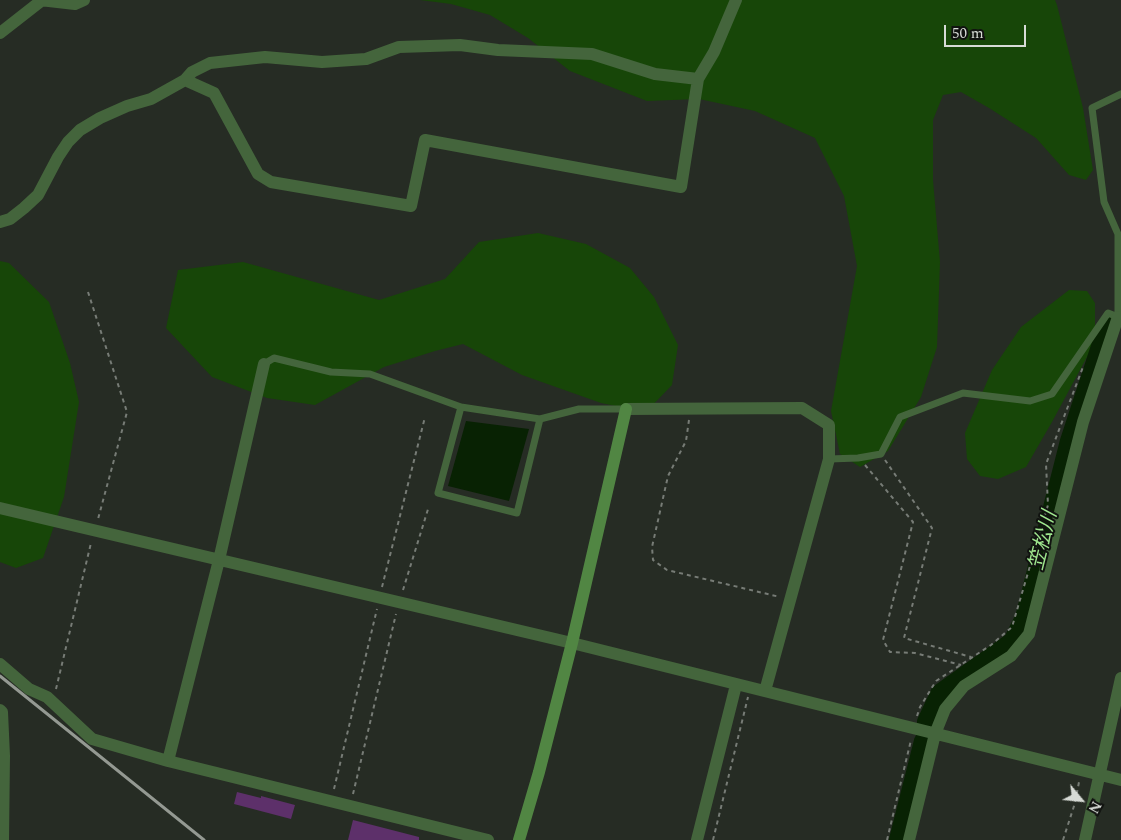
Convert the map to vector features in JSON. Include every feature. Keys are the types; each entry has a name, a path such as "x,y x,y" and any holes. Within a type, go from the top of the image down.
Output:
{"street":[{"path":"0,33 40,0 75,4 84,0"},
{"path":"185,80 214,93 258,174 271,182 411,206 425,140 681,187 698,79 714,52 736,0"},
{"path":"0,222 10,218 38,195 58,157 68,142 80,130 100,118 127,106 151,99 185,80 192,72 210,63 265,58 322,62 366,59 399,47 460,45 506,50 592,54 655,74 698,79"},
{"path":"909,840 935,734 945,709 964,686 1011,656 1029,634 1082,422 1120,318"},
{"path":"168,760 219,560 264,364"},
{"path":"519,840 539,772 572,643 626,409 802,408 829,425 829,459 765,691"},
{"path":"0,508 572,643 1121,780"},
{"path":"0,664 29,689 47,697 92,739 168,760 488,840"},
{"path":"1085,840 1121,678"},
{"path":"697,840 736,685"},
{"path":"0,710 2,712 4,756 2,840"}],"lane":[{"path":"829,459 858,458 881,454 900,417 963,393 1030,401 1052,394 1108,313 1120,318 1118,234 1104,202 1092,108 1121,94"},
{"path":"264,364 274,358 331,372 370,374 461,407 540,419 579,409 626,409"},
{"path":"461,407 438,492 517,513 540,419"}],"path":[{"path":"47,697 56,688 94,530 128,412 88,292"},
{"path":"887,840 920,707 936,681 992,645 1012,626 1048,505 1046,464 1084,364"},
{"path":"690,409 686,441 668,476 652,547 653,560 667,570 790,599"},
{"path":"881,454 932,528 904,638 972,658"},
{"path":"858,458 913,522 883,640 890,652 915,653 961,665"},
{"path":"350,806 399,602 429,506"},
{"path":"713,840 750,688"},
{"path":"1063,840 1075,802 1081,770"}],"green space":[{"path":"420,0 1055,0 1083,108 1093,170 1086,180 1069,175 1036,138 989,108 961,92 943,95 933,120 933,180 940,262 937,347 921,397 888,451 860,467 840,454 831,411 857,266 844,196 815,138 755,111 699,99 647,101 570,71 528,38 490,15 451,4"},
{"path":"538,233 586,244 630,268 654,297 678,345 672,385 646,412 601,403 522,375 463,344 384,367 315,405 267,398 212,377 166,328 178,270 243,262 379,300 445,279 479,242"},
{"path":"0,261 9,263 49,302 70,363 79,402 64,497 43,558 16,568 0,562"},
{"path":"1069,290 1087,291 1095,303 1095,342 1026,467 998,479 980,476 967,459 965,433 992,370 1021,327"}],"shaded area":[{"path":"466,421 529,429 509,501 448,486"}],"building":[{"path":"237,792 295,805 291,819 234,804"},
{"path":"353,820 419,837 419,840 348,840"}],"waterway":[{"name":"笠松川","path":"927,722 940,694 1013,642 1025,618 1070,441 1108,325"},
{"name":"笠松川","path":"899,840 924,741"}],"railway":[{"path":"0,676 204,840"}]}
